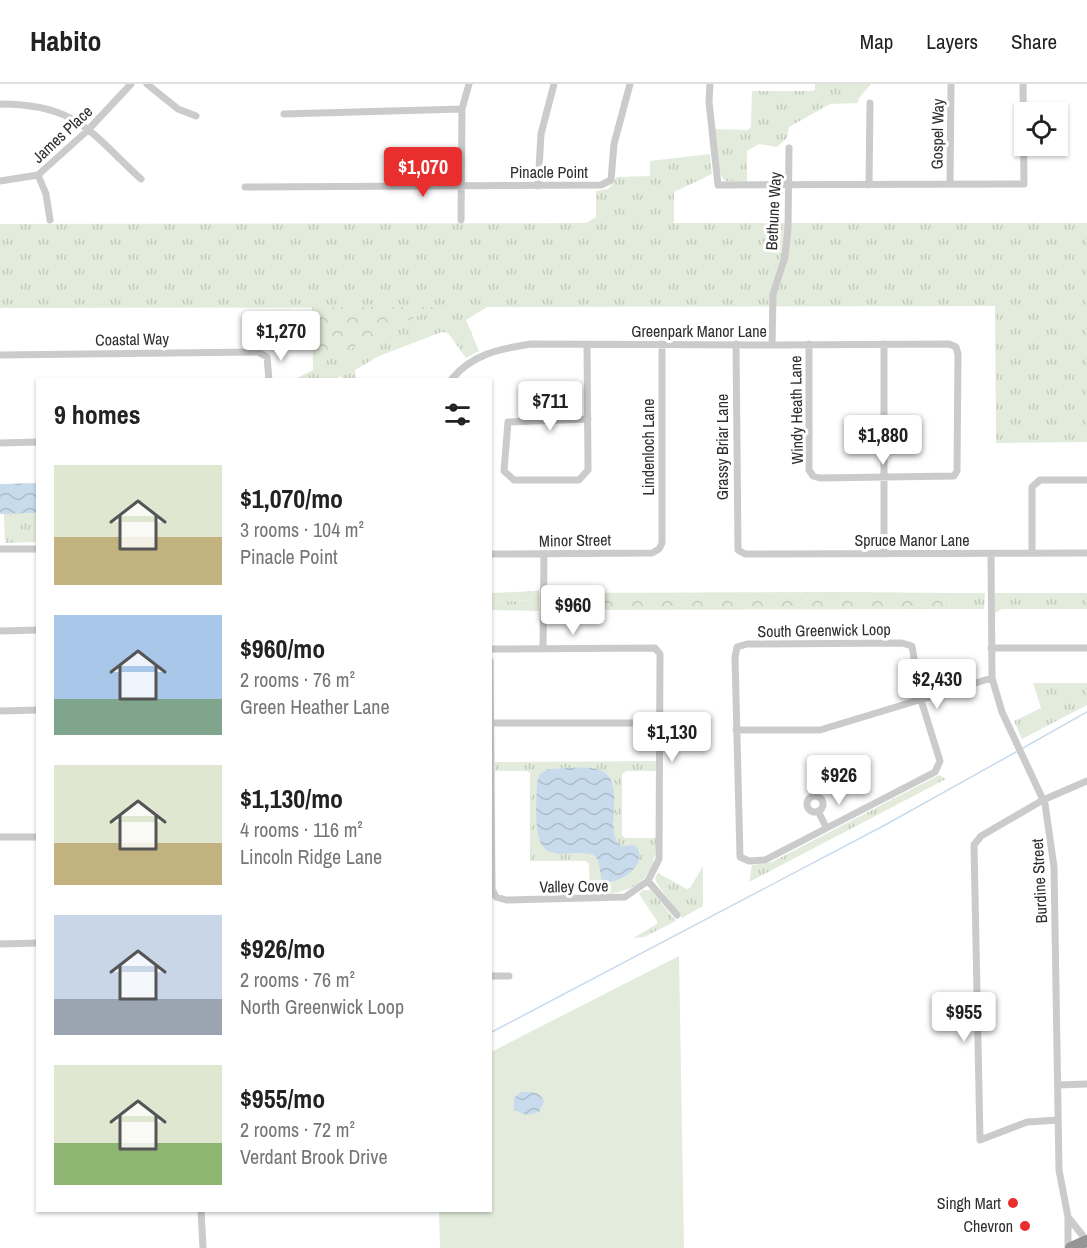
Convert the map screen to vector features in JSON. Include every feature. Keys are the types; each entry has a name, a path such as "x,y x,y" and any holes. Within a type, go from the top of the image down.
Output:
{"highway":[{"path":"1070,1248 1087,1242"},
{"path":"1077,1248 1087,1242"}],"street":[{"name":"James Place","path":"0,181 38,175 88,130 130,84"},
{"path":"147,84 178,109 196,116"},
{"path":"461,220 462,109 469,84"},
{"path":"538,186 541,135 554,84"},
{"name":"Pinacle Point","path":"245,187 601,185 611,180 614,144 630,84"},
{"path":"710,84 709,102 718,185 1024,184 1023,84"},
{"name":"Gospel Way","path":"950,184 951,84"},
{"path":"869,185 870,103"},
{"path":"0,104 52,108 77,120 141,179"},
{"path":"284,114 462,109"},
{"name":"Bethune Way","path":"772,345 773,294 785,257 789,148"},
{"path":"38,175 46,194 50,220"},
{"name":"Greenpark Manor Lane","path":"453,378 462,367 492,350 531,344 949,344 956,347 958,354 957,471 954,476 884,479"},
{"path":"587,344 588,419 588,470 579,480 514,480 507,477 504,471 508,422 588,419"},
{"name":"Lindenloch Lane","path":"659,549 662,543 662,344"},
{"name":"Grassy Briar Lane","path":"736,344 738,550"},
{"name":"Windy Heath Lane","path":"809,344 810,470 813,476 884,479"},
{"path":"884,344 884,554"},
{"name":"Coastal Way","path":"0,355 247,351 264,354 269,362 269,378"},
{"path":"0,443 36,442"},
{"path":"1032,554 1032,487 1040,480 1087,480"},
{"path":"0,549 36,549"},
{"name":"Minor Street","path":"492,554 652,553 659,549"},
{"name":"Spruce Manor Lane","path":"738,550 745,554 1087,553"},
{"path":"543,649 544,554"},
{"name":"Burdine Street","path":"991,554 992,678 1002,712 1043,800 1050,829 1054,867 1059,1170 1068,1217 1070,1248"},
{"path":"0,631 36,630"},
{"name":"South Greenwick Loop","path":"736,730 735,657 737,647 747,644 902,643 912,646 921,700"},
{"path":"492,650 655,648 660,654 659,859 648,881 677,915"},
{"path":"991,648 1087,648"},
{"path":"921,700 940,761 935,772 765,860 749,861 740,856 738,850 736,730 820,730 992,678"},
{"path":"0,711 36,711"},
{"path":"492,723 660,723"},
{"path":"1058,1120 1027,1122 980,1140 974,845 981,836 1043,800 1087,781"},
{"path":"819,812 826,827"},
{"path":"0,837 36,837"},
{"name":"Valley Cove","path":"492,889 496,897 506,900 613,899 625,897 648,881"},
{"path":"0,944 36,943"},
{"path":"492,976 509,976"},
{"path":"1058,1085 1087,1084"},
{"path":"201,1212 203,1248"},
{"name":"Burdine Street","path":"1068,1217 1087,1242"}],"green space":[{"path":"815,84 871,84 859,98 858,103 830,104 789,127 787,138 777,147 759,144 747,151 747,182 725,181 720,174 715,129 747,130 751,127 752,91 812,91 815,90"},
{"path":"710,154 712,174 674,192 674,223 1087,223 1087,442 996,443 995,306 487,307 466,320 479,351 466,358 448,333 442,332 379,356 355,370 356,378 342,378 341,376 337,378 297,378 313,370 313,367 435,307 0,308 0,224 586,223 596,217 596,191 608,189 617,177 650,176 650,161"},
{"path":"312,307 436,307 313,367"},
{"path":"36,513 36,542 5,543 4,514"},
{"path":"539,590 539,611 492,610 492,602 534,600 536,591"},
{"path":"547,590 567,593 566,600 579,603 579,610 547,610"},
{"path":"536,591 535,600 492,602 492,593"},
{"path":"567,593 950,593 949,609 579,610 579,603 566,600"},
{"path":"950,593 985,593 984,609 949,609"},
{"path":"995,593 1087,593 1087,609 1002,609 995,613"},
{"path":"1033,683 1087,683 1087,705 1022,739 1014,721 1041,708"},
{"path":"657,761 657,771 626,771 622,774 622,835 625,838 657,838 652,866 638,884 629,889 590,896 589,864 586,861 530,861 530,773 527,771 495,771 495,762"},
{"path":"939,775 946,779 749,882 752,865 772,862"},
{"path":"703,866 703,906 682,918 655,878 658,873 687,889 690,888"},
{"path":"643,890 651,890 676,921 644,937 633,938 657,924 639,894"},
{"path":"679,956 684,1248 440,1248 439,1212 492,1212 492,1051"}],"water":[{"path":"36,483 36,513 0,514 0,484"},
{"path":"588,768 600,770 608,776 613,785 616,840 622,846 635,845 639,852 637,865 631,872 617,880 602,881 598,860 594,855 556,853 545,849 540,842 536,822 537,782 540,774 548,769"},
{"path":"521,1092 535,1093 543,1098 544,1102 539,1112 527,1115 514,1110 514,1098"}],"waterway":[{"path":"1023,748 1087,712"},
{"path":"492,1032 885,825 1016,752"}],"place":[{"name":"Singh Mart","path":"1013,1203"},
{"name":"Chevron","path":"1025,1226"}]}
